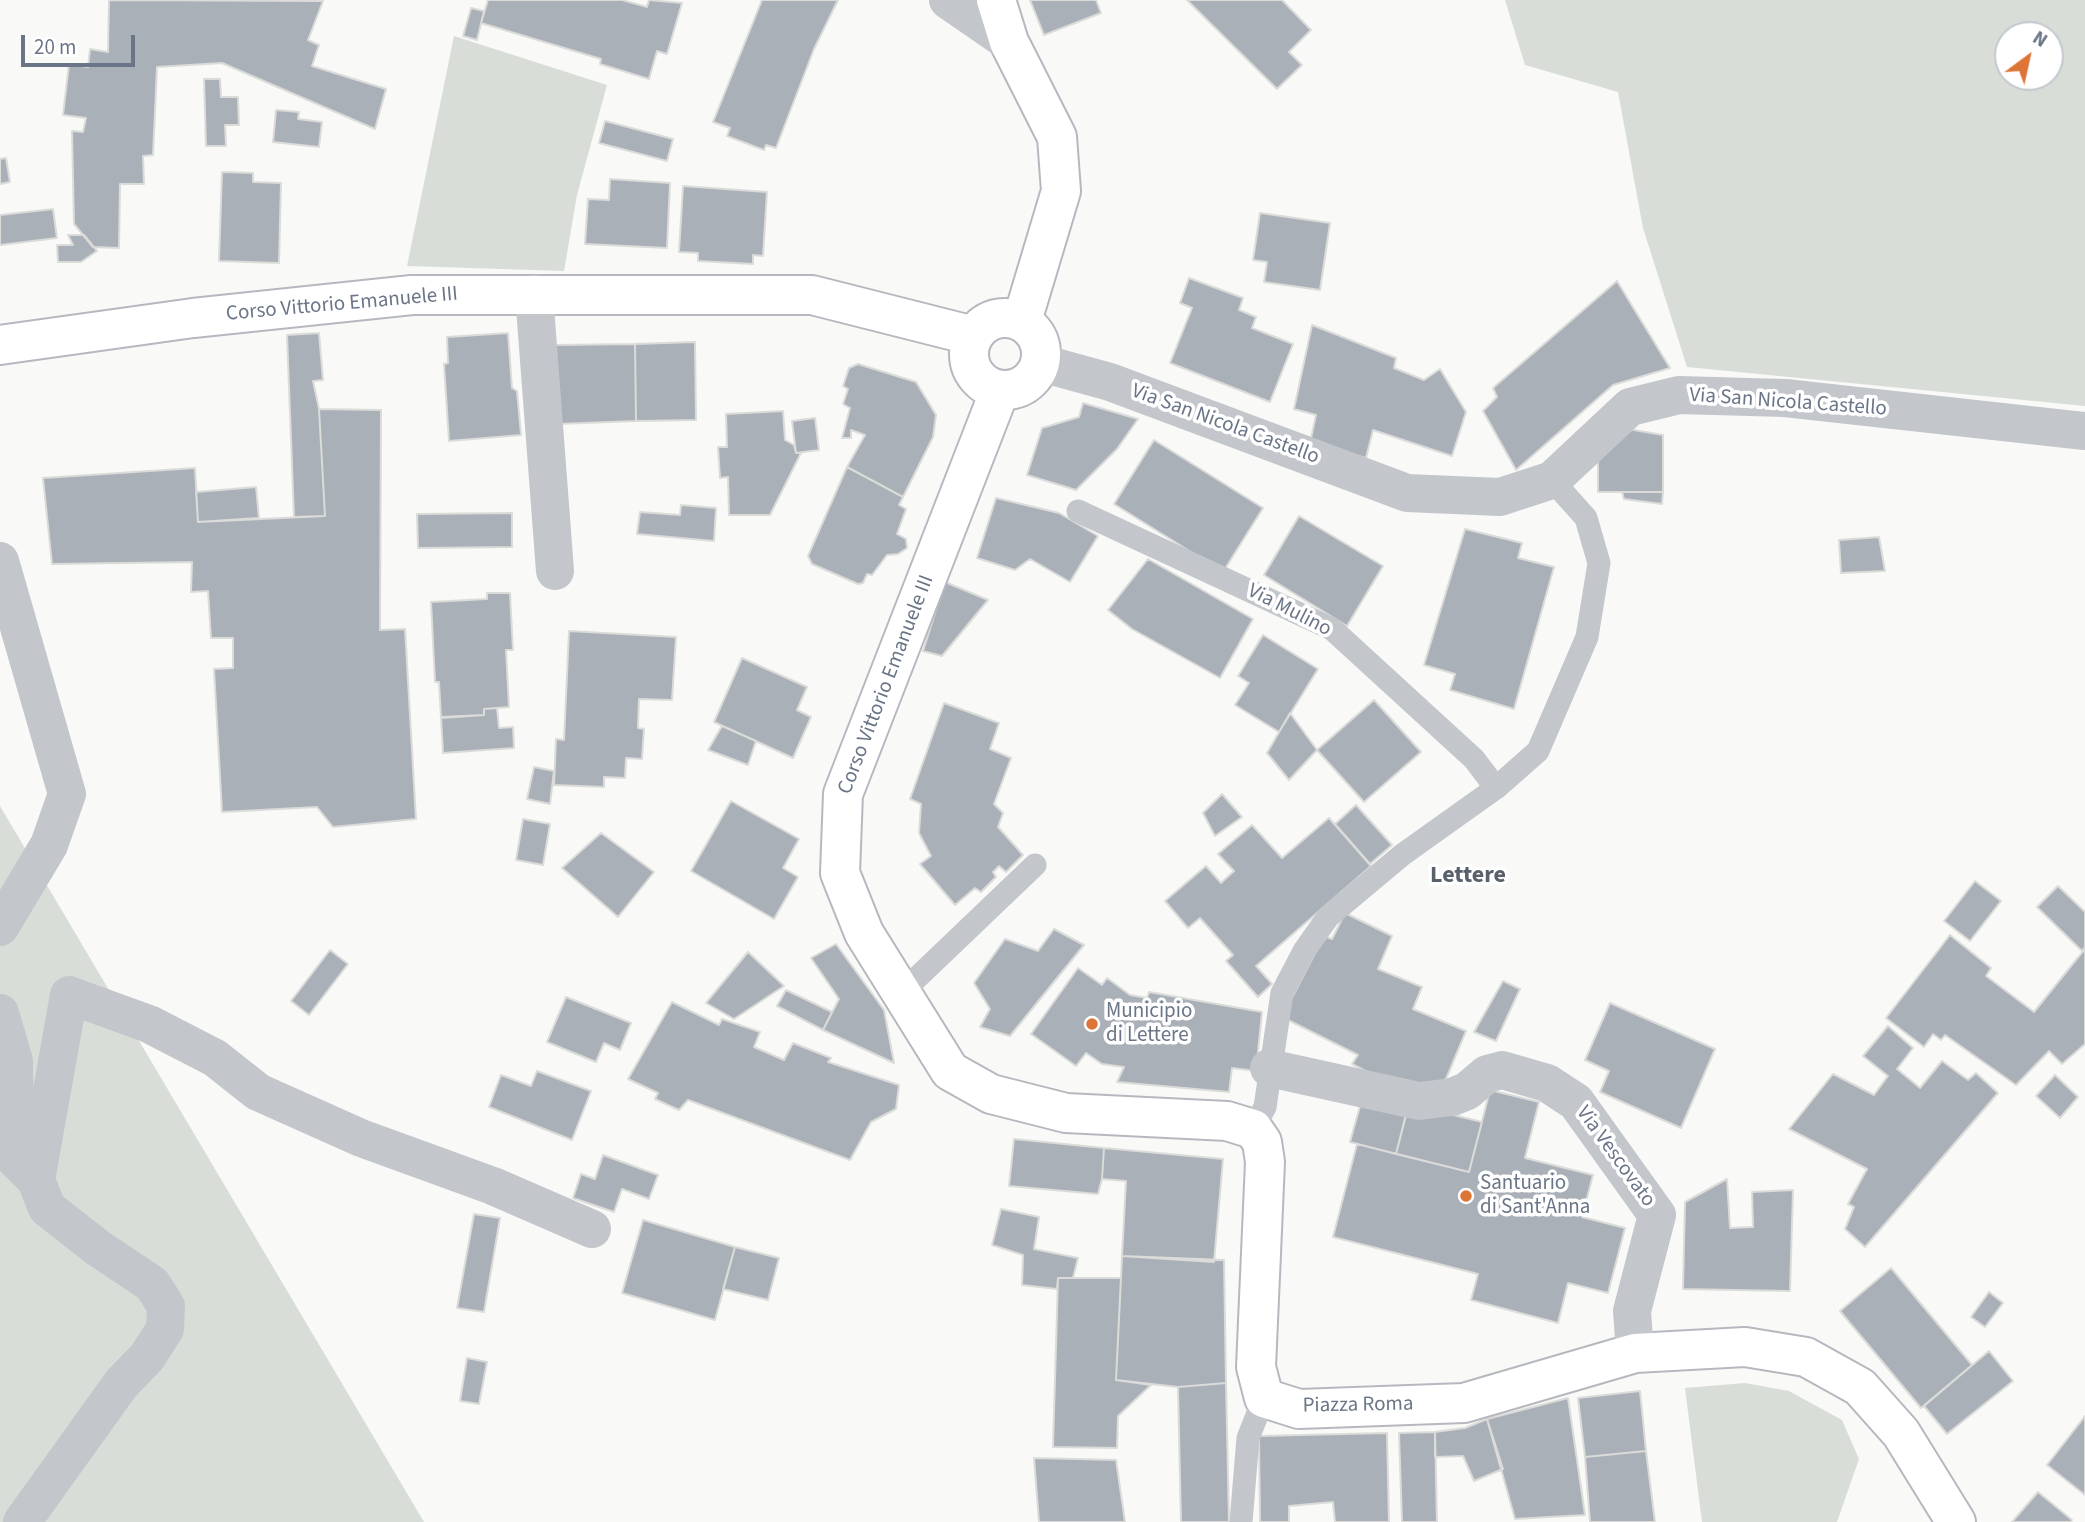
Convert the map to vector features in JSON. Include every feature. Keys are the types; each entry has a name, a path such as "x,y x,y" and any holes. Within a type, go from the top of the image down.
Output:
{"street":[{"path":"948,0 1009,41"},
{"path":"996,0 1009,41 1057,137 1061,191 1022,321"},
{"path":"534,294 555,571"},
{"name":"Corso Vittorio Emanuele III","path":"0,345 193,317 412,295 812,295 974,336"},
{"path":"1006,317 1022,321 1035,331 1042,346 1041,363 1034,378 1020,387 1000,390 983,383 970,363 969,346 974,336 989,320 1006,317"},
{"name":"Via San Nicola Castello","path":"1041,363 1110,382 1407,493 1500,497 1552,480 1630,407 1679,395 1785,398 2085,431"},
{"name":"Corso Vittorio Emanuele III","path":"1000,390 843,794 840,873 864,933 950,1071 991,1094 1066,1113 1227,1121 1253,1129"},
{"path":"0,561 66,794 49,845 0,927"},
{"path":"36,1180 69,995 149,1024 215,1058 258,1092 350,1133 493,1186 592,1229"},
{"path":"0,1013 14,1061 16,1159 36,1180 47,1208 152,1284 166,1306 165,1329 147,1357 121,1384 22,1522"},
{"name":"Via Vescovato","path":"1269,1068 1419,1101 1452,1097 1467,1091 1487,1074 1502,1070 1547,1083 1576,1102 1657,1215 1632,1311 1635,1353"},
{"path":"1253,1129 1262,1142 1265,1162 1256,1367 1264,1398"},
{"name":"Piazza Roma","path":"1264,1398 1299,1409 1464,1403 1635,1353 1745,1347 1806,1357 1860,1387 1901,1433 1956,1522"}],"lane":[{"path":"1253,1129 1265,1107 1282,993 1304,951 1328,917 1402,855 1496,788 1538,751 1587,637 1599,563 1586,518 1552,480"},
{"name":"Via Mulino","path":"1079,511 1332,629 1474,759 1496,788"},
{"path":"900,994 1035,865"},
{"path":"1241,1522 1248,1438 1264,1398"}],"shaded area":[{"path":"1505,0 2085,0 2085,406 1687,367 1643,228 1618,92 1525,65"},
{"path":"454,36 607,85 577,195 564,271 407,266"},
{"path":"0,806 424,1522 0,1522"},
{"path":"1745,1383 1789,1391 1842,1420 1859,1459 1837,1522 1702,1522 1685,1388"}],"building":[{"path":"109,0 323,1 308,40 319,45 312,66 386,89 375,129 222,63 157,67 153,155 143,156 144,184 120,184 119,248 93,247 74,224 72,131 83,132 86,118 63,115 69,64 88,67 90,49 108,52"},
{"path":"488,0 622,0 647,7 649,0 682,3 667,54 657,51 649,79 600,64 601,59 481,23"},
{"path":"762,0 838,0 814,49 776,148 766,145 764,150 727,136 730,128 713,122"},
{"path":"1030,0 1096,0 1101,13 1044,35"},
{"path":"1187,0 1282,0 1311,30 1289,52 1302,65 1277,89"},
{"path":"471,8 484,11 477,40 463,36"},
{"path":"204,79 220,79 221,97 238,97 239,125 225,125 226,146 206,146"},
{"path":"276,110 299,112 298,119 322,122 319,147 273,142"},
{"path":"605,121 673,139 667,161 599,143"},
{"path":"6,158 10,182 0,184 0,159"},
{"path":"222,172 253,173 253,182 281,183 279,263 219,261"},
{"path":"610,179 670,183 667,248 585,244 588,199 609,200"},
{"path":"683,186 767,192 763,256 753,255 753,264 698,261 698,253 679,252"},
{"path":"53,209 57,238 0,245 0,215"},
{"path":"1260,213 1330,223 1320,290 1264,282 1267,262 1253,260"},
{"path":"68,235 84,235 97,251 81,262 58,262 57,245 73,245"},
{"path":"1189,278 1243,298 1239,310 1256,317 1252,328 1293,344 1270,402 1170,363 1192,308 1180,303"},
{"path":"1617,281 1670,368 1613,385 1516,470 1483,411 1497,397 1493,388"},
{"path":"1312,325 1396,358 1394,368 1424,380 1440,369 1466,412 1452,456 1373,430 1366,458 1310,443 1316,415 1294,409"},
{"path":"319,333 323,380 313,381 319,409 325,516 294,517 287,335"},
{"path":"508,333 512,388 517,391 521,435 449,441 444,364 448,363 447,337"},
{"path":"695,342 696,420 636,421 635,344"},
{"path":"635,344 636,421 557,424 556,345"},
{"path":"858,364 916,382 936,415 933,437 903,497 847,467 865,435 851,430 851,438 842,438 850,408 843,404 848,389 843,386 849,368"},
{"path":"1083,403 1138,419 1117,449 1076,490 1027,475 1042,428 1079,417"},
{"path":"319,409 381,410 380,630 405,629 416,819 333,827 317,807 222,812 214,669 233,668 233,638 211,638 208,591 191,592 192,562 52,564 43,478 195,468 198,522 325,516"},
{"path":"783,411 785,440 794,445 796,453 801,453 770,515 729,515 728,477 720,478 718,447 727,447 726,414"},
{"path":"815,418 819,450 796,453 792,421"},
{"path":"1628,429 1663,435 1663,492 1598,492 1598,454"},
{"path":"1154,440 1263,508 1223,572 1114,504"},
{"path":"847,467 903,497 899,505 906,509 897,534 906,539 907,548 898,554 887,555 872,575 867,574 863,583 858,584 812,564 808,556"},
{"path":"256,487 259,518 198,522 196,492"},
{"path":"1622,492 1663,492 1662,504 1624,499"},
{"path":"996,498 1059,513 1098,536 1070,582 1030,559 1015,570 977,558"},
{"path":"681,505 716,508 714,541 637,534 640,512 680,515"},
{"path":"512,513 512,547 418,548 417,514"},
{"path":"1299,516 1383,566 1347,626 1264,575"},
{"path":"1465,529 1522,543 1518,558 1554,567 1514,709 1450,690 1455,674 1424,665"},
{"path":"1879,537 1885,571 1841,573 1839,540"},
{"path":"1148,559 1253,619 1220,678 1132,629 1108,610"},
{"path":"945,582 988,600 942,656 923,651"},
{"path":"487,593 510,593 513,650 506,650 509,707 484,709 484,715 441,717 439,682 435,682 431,602 487,599"},
{"path":"569,631 676,637 672,700 639,699 638,728 644,729 642,759 626,758 625,778 604,777 604,787 554,785 556,739 564,740"},
{"path":"1263,635 1318,669 1279,732 1235,705 1249,683 1238,676"},
{"path":"742,658 807,687 797,710 811,717 793,758 714,722"},
{"path":"1374,700 1421,752 1364,802 1317,750"},
{"path":"944,703 999,723 990,749 1011,758 994,804 1003,813 998,827 1023,855 1006,872 999,866 993,872 996,877 981,892 975,888 955,905 920,864 931,856 919,833 921,804 910,799"},
{"path":"497,708 499,728 513,727 514,748 443,753 441,718 484,715 484,709"},
{"path":"1290,713 1317,750 1289,780 1267,753"},
{"path":"722,726 756,741 748,765 708,750"},
{"path":"534,767 554,771 550,804 527,799"},
{"path":"1222,794 1242,817 1215,836 1203,813"},
{"path":"731,801 799,839 783,868 798,877 774,919 691,871"},
{"path":"1356,805 1392,845 1370,864 1335,824"},
{"path":"1329,818 1371,866 1256,966 1272,984 1258,997 1226,961 1233,955 1200,918 1188,928 1165,901 1206,866 1221,883 1234,871 1218,854 1252,825 1282,858"},
{"path":"523,819 550,824 543,865 516,860"},
{"path":"601,833 654,872 618,917 562,868"},
{"path":"1975,881 2001,901 1970,941 1944,921"},
{"path":"2058,886 2085,912 2085,947 2082,951 2037,907"},
{"path":"1345,913 1392,936 1378,969 1422,987 1413,1009 1466,1031 1446,1079 1414,1096 1352,1064 1358,1055 1282,1017 1324,936 1332,939"},
{"path":"1054,929 1084,945 1010,1036 980,1027 990,1009 974,983 1005,939 1038,951"},
{"path":"1950,935 1991,968 1986,976 2034,1012 2085,949 2085,1044 2062,1064 2049,1051 2016,1085 1945,1035 1941,1040 1933,1034 1924,1047 1886,1018"},
{"path":"836,944 884,1010 894,1063 823,1030 839,999 811,958"},
{"path":"330,950 348,964 309,1015 291,1001"},
{"path":"748,952 784,986 734,1019 706,1003"},
{"path":"1078,968 1102,985 1107,978 1130,995 1147,998 1149,992 1262,1012 1256,1071 1232,1068 1229,1092 1117,1082 1124,1067 1102,1064 1086,1053 1076,1066 1031,1034"},
{"path":"1503,981 1520,989 1496,1041 1474,1032"},
{"path":"786,990 832,1012 823,1030 777,1006"},
{"path":"566,997 631,1023 620,1050 604,1043 596,1062 547,1042"},
{"path":"672,1002 719,1025 722,1019 760,1032 754,1047 784,1060 793,1043 831,1058 828,1062 899,1085 896,1109 871,1122 850,1160 688,1100 679,1110 655,1099 658,1093 628,1079"},
{"path":"1610,1003 1715,1049 1681,1128 1600,1092 1609,1071 1585,1060"},
{"path":"1888,1026 1913,1048 1897,1069 1920,1088 1942,1061 1968,1080 1976,1073 1998,1093 1865,1247 1845,1229 1854,1207 1848,1204 1867,1169 1789,1129 1833,1074 1874,1095 1888,1076 1863,1056"},
{"path":"537,1071 591,1091 572,1140 489,1107 501,1075 531,1086"},
{"path":"2055,1075 2078,1097 2060,1118 2036,1096"},
{"name":"Santuario di Sant'Anna","path":"1490,1090 1539,1102 1525,1158 1593,1175 1582,1217 1625,1228 1608,1293 1568,1283 1558,1323 1471,1300 1478,1274 1333,1237 1357,1144 1469,1172"},
{"path":"1362,1099 1407,1110 1396,1154 1350,1142"},
{"path":"1409,1104 1482,1122 1469,1172 1396,1154"},
{"path":"1014,1139 1104,1148 1098,1194 1009,1186"},
{"path":"1104,1148 1223,1159 1214,1262 1122,1256 1126,1181 1102,1179"},
{"path":"603,1155 658,1175 649,1199 622,1189 614,1212 573,1198 581,1174 595,1179"},
{"path":"1727,1179 1730,1228 1753,1227 1752,1192 1793,1190 1790,1291 1683,1289 1685,1202"},
{"path":"1001,1209 1039,1217 1034,1249 1078,1258 1073,1278 1058,1278 1057,1289 1022,1285 1023,1255 992,1245"},
{"path":"474,1214 500,1218 484,1312 457,1308"},
{"path":"643,1220 735,1247 715,1320 622,1293"},
{"path":"735,1247 779,1258 768,1300 723,1289"},
{"path":"1122,1256 1224,1260 1226,1383 1178,1387 1116,1380"},
{"path":"1891,1268 1972,1365 1921,1408 1840,1311"},
{"path":"1058,1278 1121,1278 1116,1380 1151,1385 1118,1416 1117,1448 1053,1447"},
{"path":"1989,1292 2003,1303 1985,1327 1971,1317"},
{"path":"1989,1351 2013,1381 1947,1434 1924,1406"},
{"path":"467,1358 487,1362 479,1404 460,1401"},
{"path":"1226,1383 1229,1522 1181,1522 1178,1387"},
{"path":"1640,1391 1646,1451 1585,1457 1578,1398"},
{"path":"1568,1398 1585,1515 1515,1519 1487,1419"},
{"path":"2085,1416 2085,1495 2047,1465"},
{"path":"1487,1419 1503,1469 1474,1481 1463,1456 1435,1457 1435,1432 1465,1428"},
{"path":"1435,1432 1437,1522 1402,1522 1399,1433"},
{"path":"1387,1433 1389,1522 1335,1522 1333,1502 1289,1506 1289,1522 1260,1522 1259,1436"},
{"path":"1646,1451 1655,1522 1590,1522 1585,1457"},
{"path":"1034,1458 1116,1460 1125,1522 1039,1522"},
{"path":"2038,1492 2072,1520 2071,1522 2012,1522"}],"place":[{"name":"Municipio di Lettere","path":"1092,1024"},
{"name":"Santuario di Sant'Anna","path":"1466,1196"}],"district":[{"name":"Lettere","path":"1468,877"}]}
